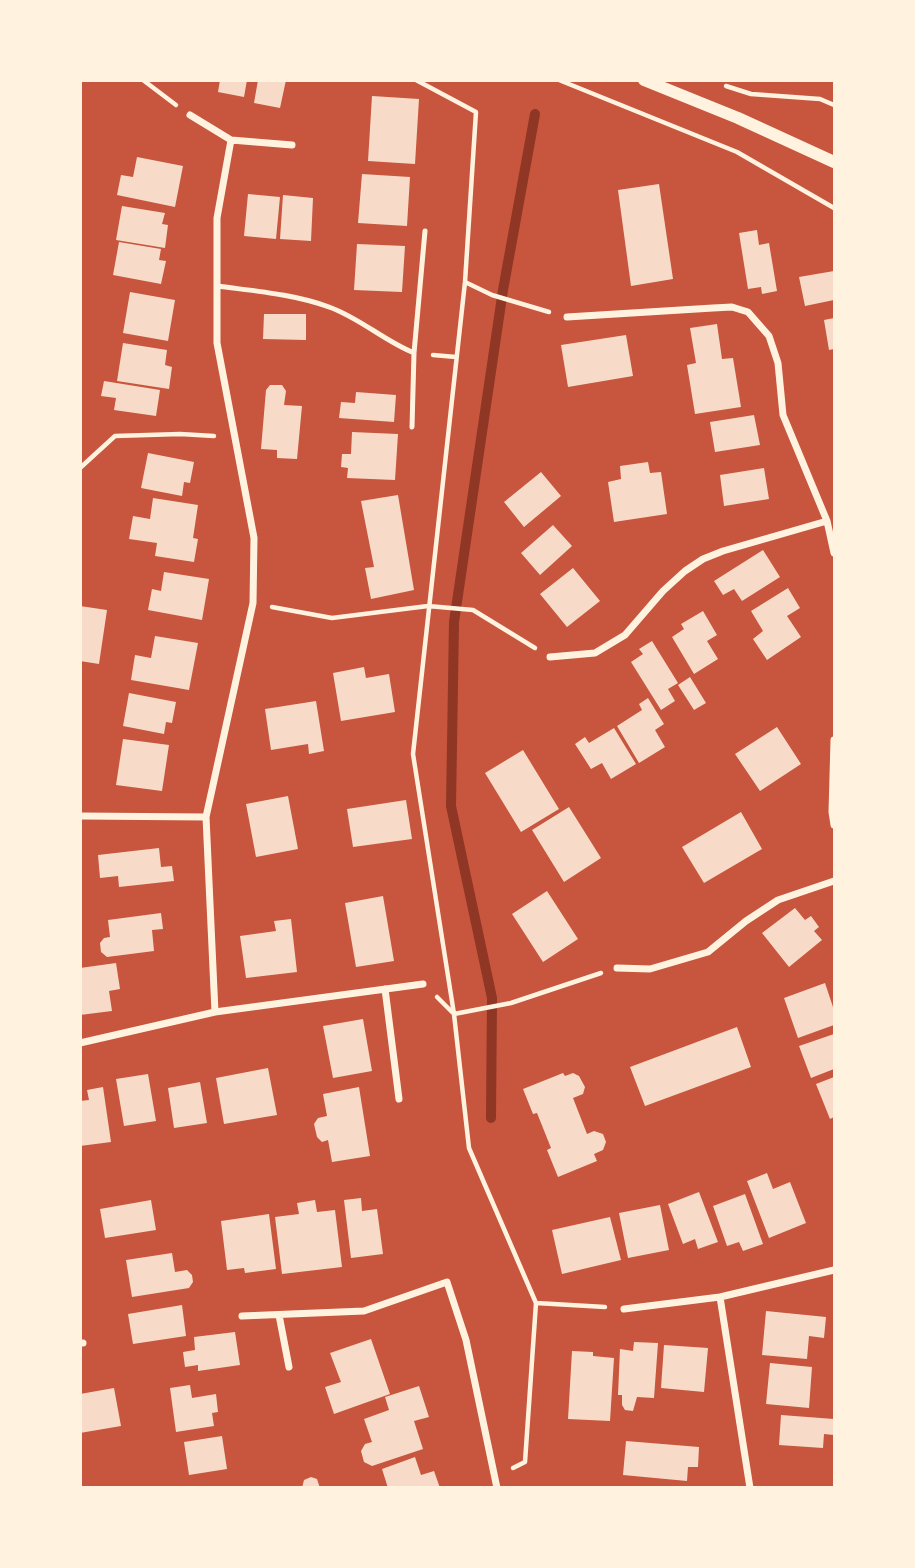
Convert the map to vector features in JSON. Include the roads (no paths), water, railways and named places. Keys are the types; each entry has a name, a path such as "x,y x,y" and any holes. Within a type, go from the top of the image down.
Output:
{"street":[{"path":"644,80 738,118 835,162"},
{"path":"190,115 230,140 292,145"},
{"path":"215,1013 206,817 253,603 254,538 218,343 216,218 230,140"},
{"path":"567,317 713,307 732,307 748,312 769,335 778,363 783,415 827,521 835,553"},
{"path":"551,657 595,653 625,635 663,591 703,559 827,521"},
{"path":"835,740 832,812 835,825"},
{"path":"80,816 206,817"},
{"path":"617,968 650,970 708,952 746,920 778,900 835,881"},
{"path":"80,1043 215,1013 423,984"},
{"path":"385,989 399,1099"},
{"path":"624,1308 720,1297 835,1270"},
{"path":"242,1316 364,1311 447,1282 466,1340 497,1488"},
{"path":"720,1297 750,1488"},
{"path":"279,1315 289,1367"}],"lane":[{"path":"412,427 414,353 425,231"},
{"path":"217,286 297,298 329,307 366,325 393,345 414,353"}],"waterway":[{"path":"491,1118 492,998 451,806 454,622 503,290 535,114"}]}
